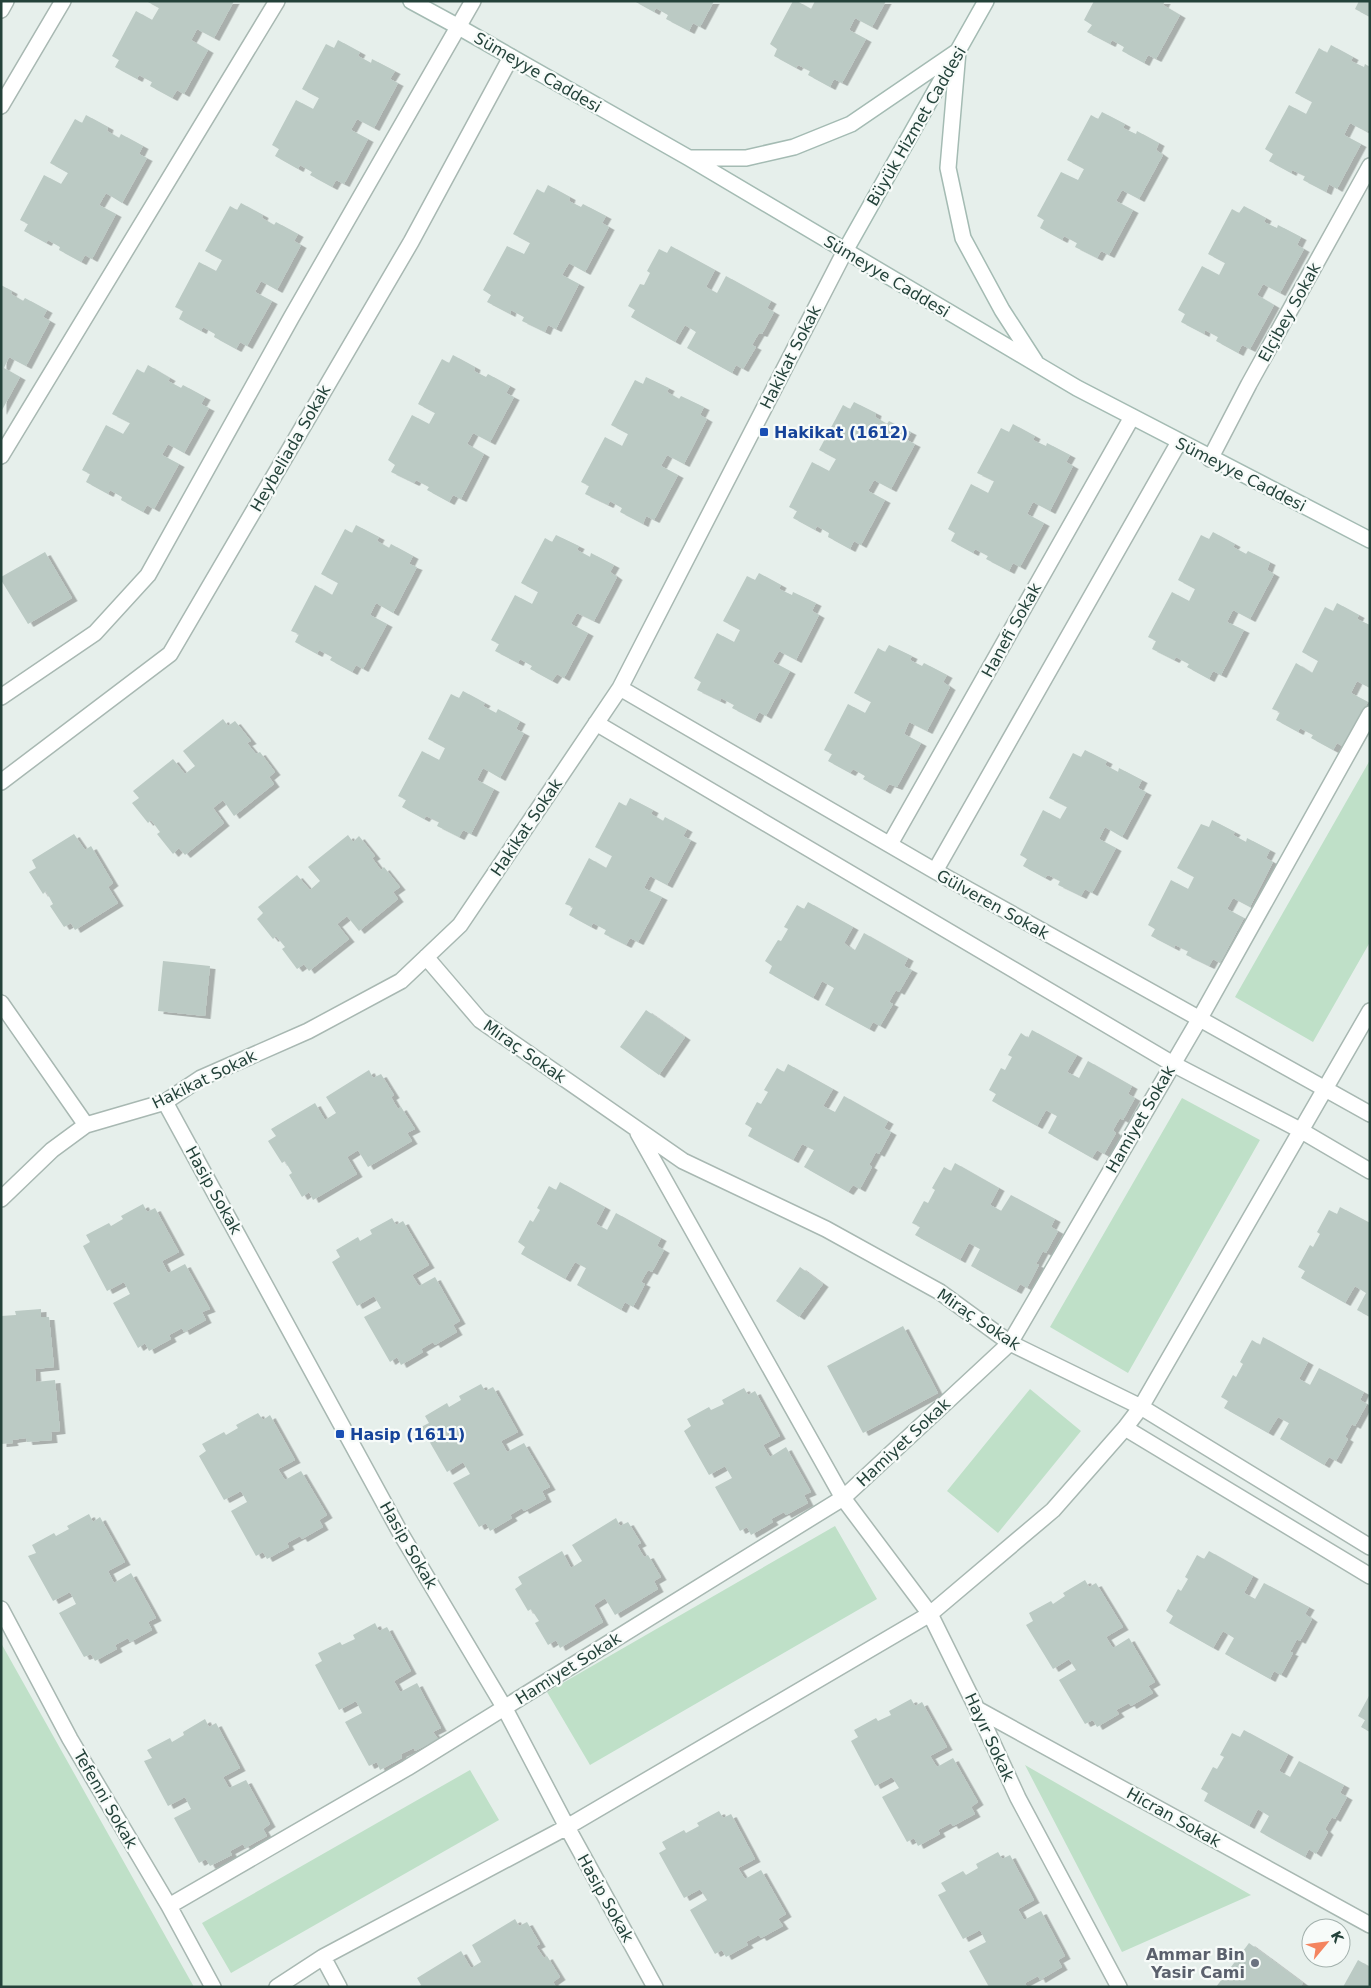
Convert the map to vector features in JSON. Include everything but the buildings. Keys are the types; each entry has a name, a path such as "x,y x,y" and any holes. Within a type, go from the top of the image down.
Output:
{"street":[{"path":"1,10 6,1"},
{"path":"1,106 63,1"},
{"path":"1,456 277,1"},
{"name":"Sümeyye Caddesi","path":"410,1 689,158 1077,388 1210,459 1370,540"},
{"path":"1,697 95,633 148,575 291,318 473,1"},
{"name":"Büyük Hizmet Caddesi","path":"845,251 986,1"},
{"path":"689,158 746,158 794,147 851,124 958,51"},
{"path":"958,51 948,168 963,238 1002,310 1037,364"},
{"name":"Heybeliada Sokak","path":"1,782 170,654 411,242 511,57"},
{"name":"Elçibey Sokak","path":"1210,459 1249,384 1370,166"},
{"name":"Hakikat Sokak","path":"1,1199 52,1150 86,1126 165,1102 202,1078 308,1031 401,980 460,925 620,688 845,251"},
{"name":"Hanefi Sokak","path":"890,844 1132,417"},
{"path":"935,871 1179,442"},
{"name":"Gülveren Sokak","path":"620,688 935,871 1370,1114"},
{"name":"Hamiyet Sokak","path":"169,1906 407,1768 843,1498 1010,1343 1200,1018 1370,714"},
{"path":"596,723 1173,1064 1300,1130 1370,1171"},
{"name":"Miraç Sokak","path":"426,957 480,1020 636,1130 684,1161 826,1229 940,1292 1010,1343 1141,1407 1370,1547"},
{"path":"1,1003 86,1126"},
{"path":"277,1987 323,1957 567,1827 930,1614 1053,1510 1141,1407 1370,1011"},
{"name":"Hasip Sokak","path":"165,1102 401,1534 504,1707 567,1827 655,1987"},
{"name":"Miraç Sokak","path":"636,1130 843,1498"},
{"path":"1125,1428 1370,1576"},
{"name":"Hayır Sokak","path":"843,1498 930,1614 1018,1798 1119,1987"},
{"name":"Tefenni Sokak","path":"1,1609 70,1739 169,1906 214,1987"},
{"name":"Hicran Sokak","path":"977,1709 1370,1926"},
{"path":"323,1957 340,1987"}],"green space":[{"path":"1370,760 1370,942 1313,1042 1235,997"},
{"path":"1182,1098 1260,1140 1128,1373 1050,1327"},
{"path":"1030,1389 1081,1431 998,1533 947,1491"},
{"path":"835,1526 877,1599 590,1765 547,1692"},
{"path":"1,1643 194,1987 1,1987"},
{"path":"1025,1765 1251,1895 1122,1952"},
{"path":"470,1770 499,1820 231,1973 202,1923"}],"place":[{"name":"Hakikat (1612)","path":"764,432"},
{"name":"Hasip (1611)","path":"340,1434"},
{"name":"Ammar Bin Yasir Cami","path":"1255,1963"}]}
